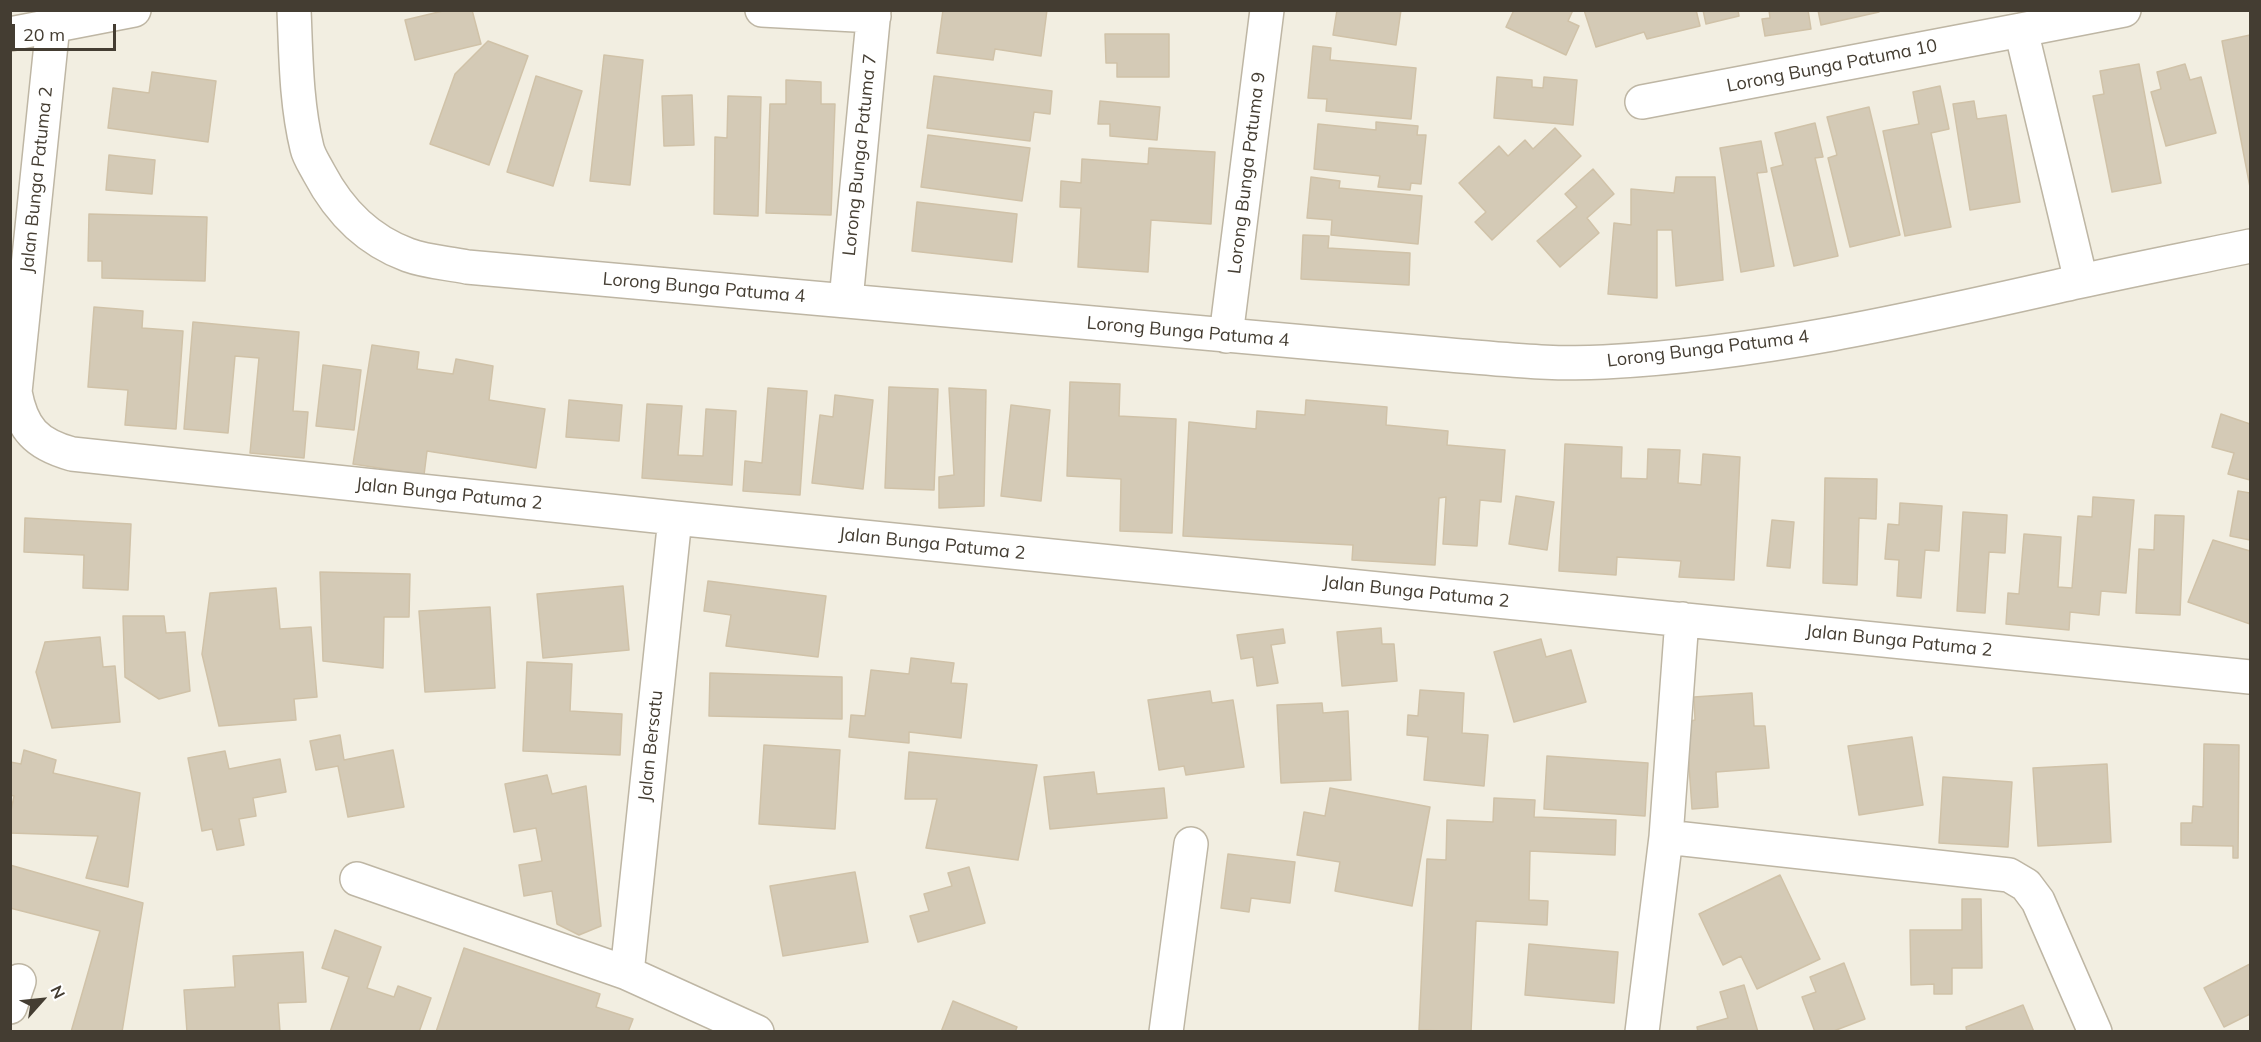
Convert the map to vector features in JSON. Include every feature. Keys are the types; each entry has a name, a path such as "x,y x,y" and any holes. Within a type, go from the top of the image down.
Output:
{"street":[{"path":"10,34 134,10"},
{"name":"Lorong Bunga Patuma 4","path":"294,10 299,106 308,151 342,210 360,228 388,245 410,255 467,267 1450,355 1538,361 1603,362 1681,356 1821,336 1945,312 2250,246"},
{"path":"762,10 874,13"},
{"name":"Lorong Bunga Patuma 9","path":"1227,336 1267,10"},
{"name":"Lorong Bunga Patuma 10","path":"1642,102 2124,10"},
{"name":"Lorong Bunga Patuma 7","path":"846,300 874,13"},
{"name":"Jalan Bunga Patuma 2","path":"53,25 15,392 18,410 26,427 39,440 54,449 72,454 675,518 2250,677"},
{"path":"2021,30 2081,282"},
{"name":"Jalan Bersatu","path":"627,973 675,518"},
{"path":"1642,1032 1666,837 1682,619"},
{"path":"1666,837 2009,875 2026,885 2038,901 2095,1032"},
{"path":"1166,1032 1191,844"},
{"path":"357,879 627,973 757,1032"}],"building":[{"path":"447,10 472,10 481,44 415,60 405,20"},
{"path":"943,10 1047,10 1041,56 995,49 993,60 937,53"},
{"path":"1337,10 1401,10 1396,45 1333,35"},
{"path":"1514,10 1573,10 1568,21 1579,26 1566,55 1506,27"},
{"path":"1584,10 1696,10 1700,26 1647,39 1644,32 1596,47"},
{"path":"1703,10 1738,10 1739,16 1706,24"},
{"path":"1769,10 1808,10 1811,29 1765,36 1762,19 1770,18"},
{"path":"1818,10 1879,10 1879,12 1821,25"},
{"path":"1105,34 1169,34 1169,77 1117,77 1117,63 1106,63"},
{"path":"2250,35 2250,187 2222,41"},
{"path":"488,41 528,56 489,165 430,144 455,74"},
{"path":"1313,46 1331,48 1330,60 1416,68 1411,119 1326,111 1327,99 1308,98"},
{"path":"604,55 643,60 630,185 590,181"},
{"path":"2139,64 2161,183 2112,192 2093,96 2104,94 2100,71"},
{"path":"2185,64 2190,80 2201,77 2216,133 2166,146 2151,92 2161,89 2157,72"},
{"path":"152,72 216,81 208,142 108,128 113,88 149,93"},
{"path":"536,76 582,91 553,186 507,172"},
{"path":"934,76 1052,91 1050,114 1034,112 1030,141 927,128"},
{"path":"1497,77 1532,80 1532,87 1543,88 1544,77 1577,80 1573,125 1494,118"},
{"path":"786,80 821,82 821,104 835,104 831,215 766,213 770,104 786,104"},
{"path":"1940,86 1949,129 1931,133 1951,227 1905,236 1883,131 1919,124 1913,92"},
{"path":"692,95 694,145 664,146 662,96"},
{"path":"728,96 761,97 758,216 714,214 715,137 727,138"},
{"path":"1100,101 1160,107 1157,140 1110,136 1110,124 1098,124"},
{"path":"1974,101 1977,119 2006,115 2020,202 1970,210 1953,104"},
{"path":"1869,107 1900,235 1850,247 1828,158 1837,155 1827,117"},
{"path":"1376,122 1418,126 1417,135 1426,135 1421,184 1411,183 1410,190 1378,187 1380,176 1314,169 1318,124 1376,130"},
{"path":"1815,123 1823,157 1815,158 1838,256 1794,266 1771,168 1783,165 1775,133"},
{"path":"1555,128 1581,156 1492,240 1475,222 1486,212 1459,183 1499,146 1508,156 1525,140 1533,149"},
{"path":"928,135 1030,148 1022,201 921,187"},
{"path":"1761,141 1767,172 1757,173 1774,266 1741,272 1720,148"},
{"path":"1149,148 1215,152 1211,224 1151,220 1148,272 1078,267 1081,208 1060,207 1061,181 1081,183 1082,159 1148,164"},
{"path":"109,155 155,160 152,194 106,190"},
{"path":"1593,169 1614,194 1587,218 1599,233 1560,267 1537,241 1577,207 1565,194"},
{"path":"1311,177 1340,181 1339,188 1422,196 1418,244 1331,235 1332,220 1307,218"},
{"path":"1676,177 1715,177 1723,280 1676,286 1672,230 1657,230 1657,298 1608,294 1614,223 1631,225 1631,189 1674,193"},
{"path":"917,202 1017,214 1012,262 912,251"},
{"path":"89,214 207,217 205,281 102,278 102,261 88,261"},
{"path":"1303,235 1329,236 1328,248 1410,253 1409,285 1301,279"},
{"path":"94,307 143,311 142,328 183,331 176,429 125,425 128,390 88,387"},
{"path":"193,322 299,332 293,411 308,412 304,458 250,453 259,358 235,356 228,433 184,429"},
{"path":"372,345 419,352 417,369 453,374 456,359 493,366 489,400 545,409 536,468 427,451 424,475 353,464"},
{"path":"323,365 361,370 354,430 316,426"},
{"path":"1070,382 1120,384 1119,416 1176,419 1172,533 1120,531 1121,479 1067,476"},
{"path":"889,387 938,389 934,490 885,488"},
{"path":"768,388 807,391 800,495 743,491 745,461 762,463"},
{"path":"949,388 986,390 984,506 939,508 939,477 954,475"},
{"path":"835,395 873,400 863,489 812,483 820,415 833,417"},
{"path":"569,400 622,405 619,441 566,437"},
{"path":"1306,400 1387,407 1386,425 1448,431 1447,445 1505,450 1501,502 1480,500 1477,546 1443,544 1446,497 1439,498 1435,565 1352,560 1353,545 1183,536 1189,422 1256,429 1257,411 1305,415"},
{"path":"647,404 682,406 678,455 703,456 706,409 736,411 732,485 642,478"},
{"path":"1011,405 1050,410 1041,501 1001,496"},
{"path":"2221,414 2250,424 2250,480 2228,474 2234,453 2212,447"},
{"path":"1565,444 1622,447 1621,478 1647,479 1648,449 1680,450 1678,483 1701,485 1703,454 1740,457 1734,580 1679,577 1681,561 1617,557 1616,575 1559,571"},
{"path":"1825,478 1877,479 1876,519 1859,518 1857,585 1823,583"},
{"path":"2238,491 2250,493 2250,540 2230,536"},
{"path":"1516,496 1554,502 1547,550 1509,544"},
{"path":"2093,497 2134,500 2126,593 2101,591 2099,615 2070,612 2069,630 2006,624 2008,593 2019,594 2024,534 2061,537 2058,587 2072,588 2078,516 2092,517"},
{"path":"1900,503 1942,506 1939,551 1925,550 1921,598 1897,596 1899,560 1885,559 1888,524 1899,525"},
{"path":"1963,512 2007,515 2005,553 1989,552 1985,613 1957,611"},
{"path":"2155,515 2184,516 2180,615 2136,613 2139,549 2154,550"},
{"path":"25,518 131,524 128,590 83,588 84,555 24,552"},
{"path":"1772,520 1794,522 1790,568 1767,566"},
{"path":"2213,540 2250,551 2250,624 2188,602"},
{"path":"320,572 410,574 409,617 384,617 383,668 323,661"},
{"path":"708,581 826,596 818,657 726,646 731,615 704,611"},
{"path":"623,586 629,650 543,658 537,594"},
{"path":"276,588 280,629 311,627 317,697 294,699 296,720 219,726 202,654 210,593"},
{"path":"490,607 495,688 425,692 419,611"},
{"path":"123,616 164,616 166,633 185,632 190,691 159,699 125,677"},
{"path":"1381,628 1382,644 1394,644 1397,681 1342,686 1337,632"},
{"path":"1283,629 1285,643 1271,645 1278,683 1257,686 1253,657 1241,659 1237,635"},
{"path":"100,637 103,667 115,666 120,722 52,728 36,672 45,642"},
{"path":"1541,639 1546,657 1571,650 1586,702 1514,722 1494,652"},
{"path":"911,658 954,663 951,683 967,684 961,738 909,732 909,743 849,737 851,715 865,716 871,670 909,674"},
{"path":"527,662 572,664 570,711 622,714 620,755 523,751"},
{"path":"710,673 842,677 842,719 709,716"},
{"path":"1420,690 1464,693 1462,733 1488,735 1484,786 1424,780 1428,737 1407,735 1408,715 1418,716"},
{"path":"1210,691 1212,703 1233,700 1244,767 1186,775 1184,766 1159,770 1148,700"},
{"path":"1752,693 1754,726 1765,726 1769,768 1716,772 1718,807 1692,809 1686,722 1695,720 1694,697"},
{"path":"1322,703 1323,713 1348,711 1351,780 1281,783 1277,705"},
{"path":"340,735 344,760 393,750 404,807 348,817 338,766 316,770 310,741"},
{"path":"1912,737 1923,805 1859,815 1848,746"},
{"path":"2204,744 2239,745 2238,858 2233,858 2233,846 2181,845 2181,823 2192,823 2193,806 2203,807"},
{"path":"764,745 840,750 835,829 759,824"},
{"path":"24,750 56,760 53,773 140,793 128,887 86,878 98,836 10,833 10,816 14,796 10,795 10,762 21,764"},
{"path":"225,751 229,769 280,759 286,792 253,798 256,816 239,819 244,845 217,850 212,829 202,831 188,758"},
{"path":"909,752 1037,765 1018,860 926,848 937,799 905,799"},
{"path":"1547,756 1648,763 1645,816 1544,809"},
{"path":"2107,764 2111,842 2038,846 2033,768"},
{"path":"1094,772 1097,794 1164,788 1167,818 1050,829 1044,777"},
{"path":"547,775 552,794 586,786 601,926 579,935 557,924 552,891 524,896 519,865 542,861 536,828 514,832 505,784"},
{"path":"1943,777 2012,782 2008,847 1939,843"},
{"path":"1330,788 1430,807 1412,906 1335,891 1340,862 1297,855 1304,812 1325,816"},
{"path":"1494,798 1535,800 1534,817 1616,820 1615,855 1530,851 1529,900 1548,901 1547,925 1476,921 1471,1032 1419,1030 1427,859 1446,860 1447,820 1493,822"},
{"path":"1228,854 1295,862 1290,903 1251,898 1249,912 1221,908"},
{"path":"10,865 143,903 122,1032 71,1032 100,931 10,908"},
{"path":"969,867 985,923 918,942 910,916 929,911 924,894 952,886 948,873"},
{"path":"855,872 868,942 783,956 770,886"},
{"path":"1780,875 1820,959 1757,989 1741,956 1723,965 1699,914"},
{"path":"1962,899 1981,899 1982,968 1952,968 1952,994 1934,994 1934,984 1911,985 1910,930 1962,930"},
{"path":"335,930 381,947 367,988 394,997 398,986 431,998 419,1032 330,1032 349,977 322,968"},
{"path":"1529,944 1618,952 1614,1003 1525,995"},
{"path":"464,948 600,994 596,1007 633,1019 628,1032 436,1032"},
{"path":"303,952 306,1002 278,1003 280,1032 187,1032 184,990 235,987 233,956"},
{"path":"1844,963 1865,1019 1831,1032 1815,1032 1802,997 1816,992 1810,977"},
{"path":"2250,964 2250,1014 2224,1027 2204,988"},
{"path":"1744,985 1758,1032 1698,1032 1697,1027 1728,1018 1720,992"},
{"path":"953,1001 1017,1027 1015,1032 941,1032"},
{"path":"2023,1005 2034,1032 1967,1032 1966,1027"}]}
